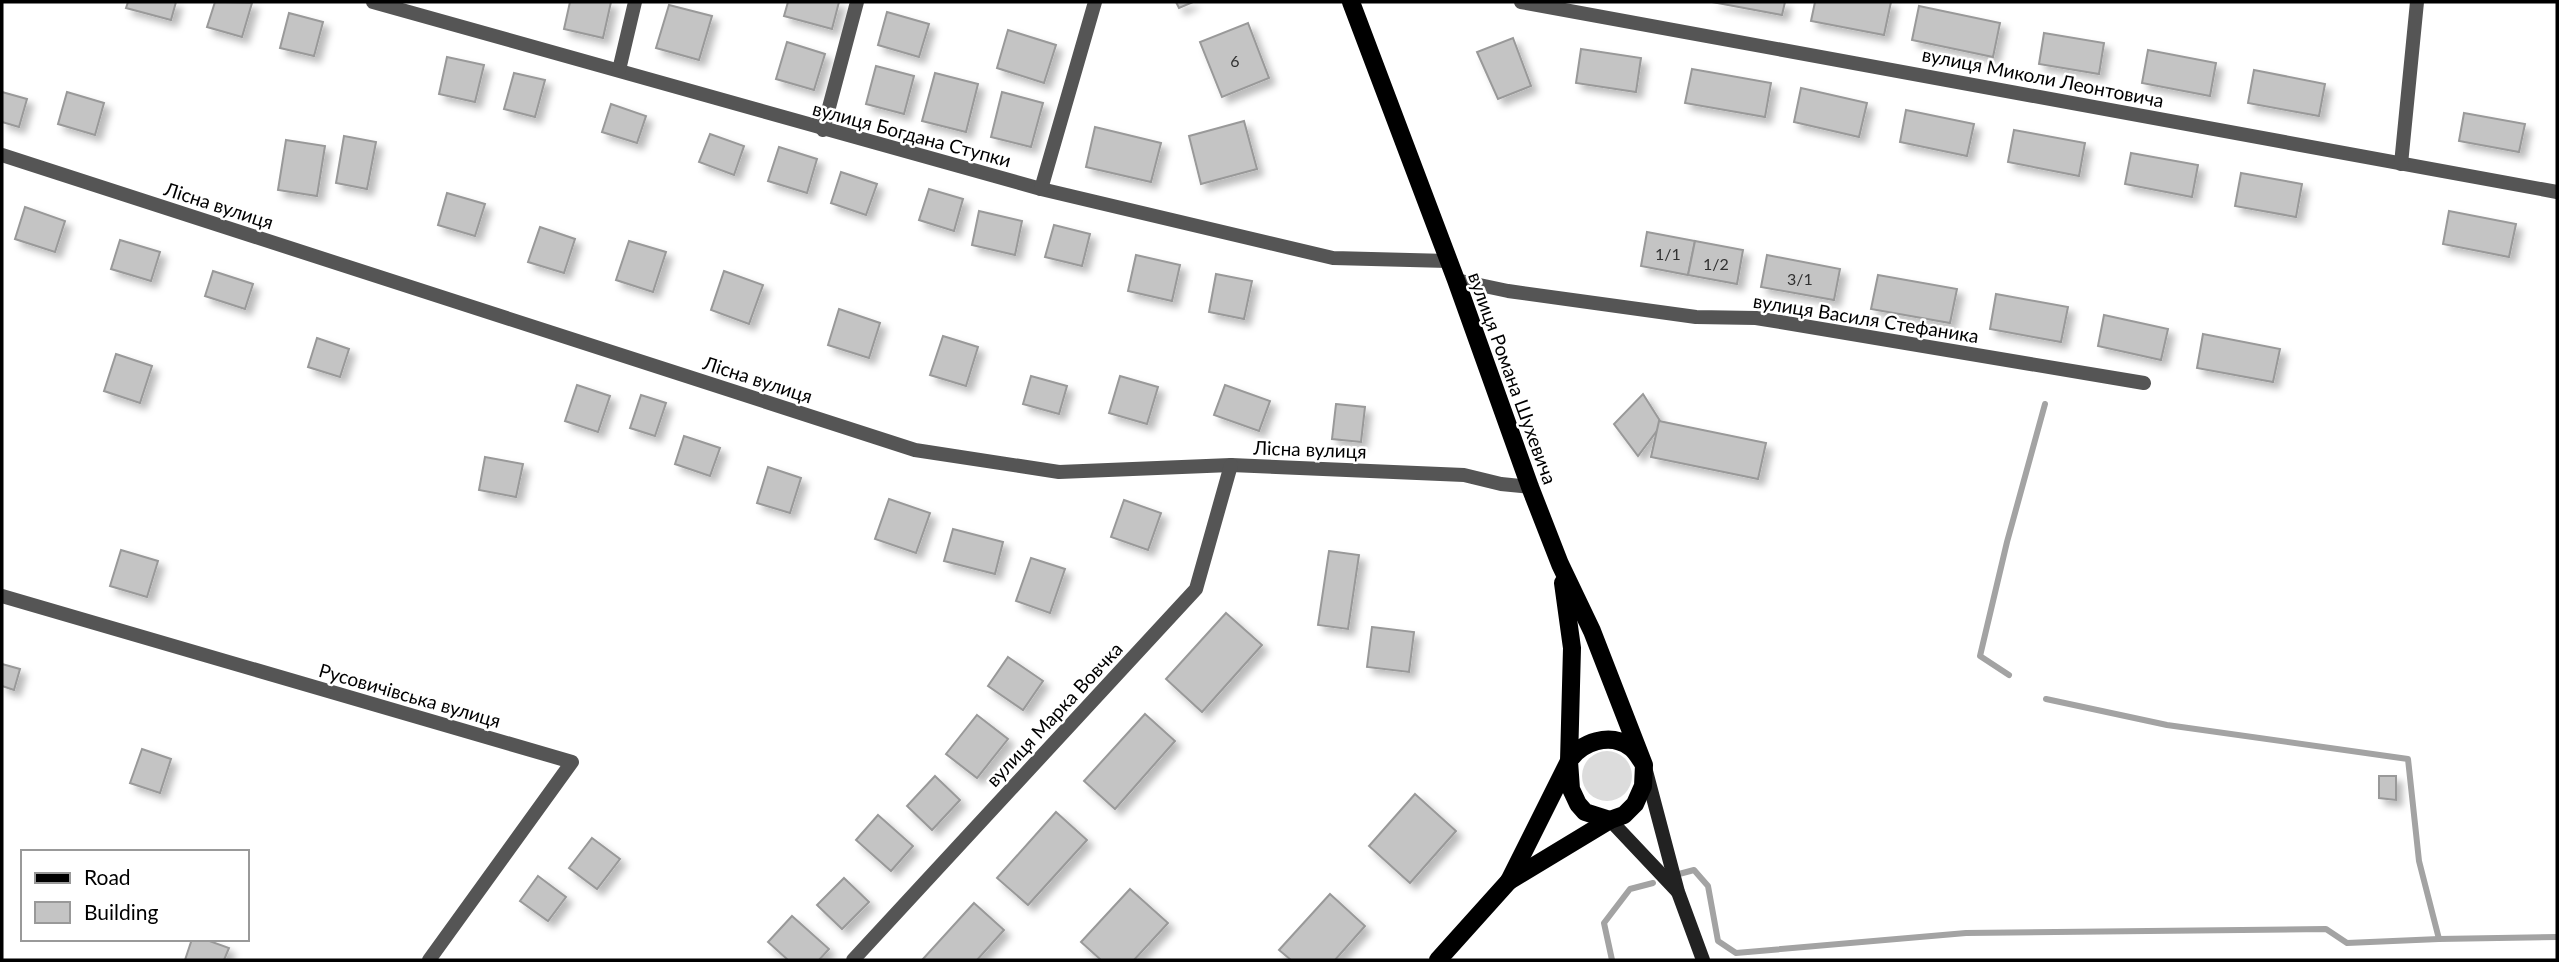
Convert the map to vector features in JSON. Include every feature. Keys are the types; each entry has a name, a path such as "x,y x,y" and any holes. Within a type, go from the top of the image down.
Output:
{"main road":[{"name":"вулиця Романа Шухевича","path":"1351,2 1456,280 1530,487 1560,564 1592,631 1644,765"},
{"path":"1560,564 1572,648 1569,761 1571,789 1578,804 1592,816 1610,820 1678,892"},
{"path":"1438,960 1509,881 1569,761 1581,747 1590,742 1611,740 1630,747 1644,765 1678,892 1703,960"},
{"path":"1509,881 1610,820 1623,815 1636,804 1643,786 1644,765"}],"street":[{"name":"вулиця Богдана Ступки","path":"373,2 406,6 823,130 1041,189 1333,258 1448,261"},
{"path":"618,70 635,2"},
{"path":"823,130 857,2"},
{"path":"1041,189 1095,2"},
{"name":"вулиця Миколи Леонтовича","path":"1521,2 2557,192"},
{"path":"2401,164 2417,2"},
{"name":"Лісна вулиця","path":"2,155 915,450 1059,472 1231,465 1464,475 1501,484 1530,487"},
{"name":"вулиця Василя Стефаника","path":"1456,280 1508,291 1696,317 1756,318 2144,383"},
{"name":"вулиця Марка Вовчка","path":"853,960 1196,589 1231,465"},
{"name":"Русовичівська вулиця","path":"2,596 572,762 429,960"}],"shaded area":[{"path":"1607,751 1625,758 1632,776 1625,794 1607,801 1589,794 1582,776 1589,758"}],"building":[{"path":"128,2 176,2 171,20 126,8"},
{"path":"215,2 252,3 242,37 207,27"},
{"path":"570,2 611,2 603,38 564,29"},
{"path":"788,2 839,2 832,29 784,16"},
{"path":"1176,2 1193,2 1179,8"},
{"path":"1712,2 1785,2 1782,15"},
{"path":"1815,2 1891,2 1884,35 1811,21"},
{"path":"669,5 712,16 699,60 656,48"},
{"path":"1919,6 2000,23 1993,57 1912,40"},
{"path":"887,12 929,24 919,57 878,45"},
{"path":"289,13 323,22 314,56 280,48"},
{"path":"1248,23 1269,78 1222,97 1200,42"},
{"path":"1008,30 1056,45 1044,83 997,68"},
{"path":"2044,33 2104,43 2099,74 2039,64"},
{"path":"1513,38 1531,86 1498,99 1477,52"},
{"path":"787,42 825,54 814,90 776,79"},
{"path":"1581,49 1641,58 1636,92 1576,83"},
{"path":"2148,50 2216,63 2210,96 2142,83"},
{"path":"447,57 484,65 475,102 439,94"},
{"path":"876,66 914,76 904,114 866,104"},
{"path":"1692,69 1771,83 1765,117 1685,103"},
{"path":"2254,70 2325,84 2319,116 2248,103"},
{"path":"514,73 545,80 535,117 504,109"},
{"path":"935,73 978,84 966,132 922,121"},
{"path":"1801,88 1867,103 1859,137 1794,122"},
{"path":"2,92 27,99 19,127 2,122"},
{"path":"67,92 104,103 95,135 58,124"},
{"path":"1002,92 1043,103 1031,147 991,137"},
{"path":"611,104 646,116 637,143 602,132"},
{"path":"1906,110 1974,124 1967,156 1900,142"},
{"path":"2464,113 2525,124 2519,152 2459,141"},
{"path":"1244,121 1257,169 1201,184 1189,136"},
{"path":"1095,127 1161,143 1151,182 1086,167"},
{"path":"2014,130 2085,143 2079,176 2008,162"},
{"path":"710,134 744,146 734,175 699,162"},
{"path":"344,136 376,142 367,189 336,183"},
{"path":"286,140 325,146 317,196 278,190"},
{"path":"779,147 817,159 807,193 768,181"},
{"path":"2131,153 2198,165 2192,197 2125,184"},
{"path":"841,172 877,184 866,215 831,203"},
{"path":"2241,173 2302,184 2296,217 2235,206"},
{"path":"929,189 963,199 954,231 919,220"},
{"path":"447,193 485,204 475,236 438,225"},
{"path":"25,207 65,221 55,252 15,239"},
{"path":"979,211 1022,221 1015,255 972,245"},
{"path":"2449,211 2516,224 2509,257 2443,244"},
{"path":"1054,225 1090,234 1082,266 1045,257"},
{"path":"540,227 575,239 564,273 528,262"},
{"path":"1647,232 1695,241 1688,275 1641,266"},
{"path":"120,240 160,252 151,281 111,269"},
{"path":"629,241 666,252 653,292 616,280"},
{"path":"1695,241 1743,250 1737,284 1688,275"},
{"path":"1136,255 1180,265 1172,301 1128,291"},
{"path":"1767,255 1840,269 1834,300 1761,287"},
{"path":"213,271 253,284 245,309 205,296"},
{"path":"724,271 763,285 749,324 711,310"},
{"path":"1216,274 1252,281 1244,319 1209,312"},
{"path":"1878,275 1957,289 1950,323 1871,309"},
{"path":"1996,294 2068,307 2061,342 1990,329"},
{"path":"839,309 880,323 869,358 828,345"},
{"path":"2104,315 2168,329 2161,360 2098,346"},
{"path":"2203,334 2280,349 2273,382 2197,368"},
{"path":"943,336 978,347 966,386 930,375"},
{"path":"317,338 349,349 340,377 308,367"},
{"path":"116,354 152,366 140,403 104,391"},
{"path":"1031,376 1067,386 1059,414 1023,404"},
{"path":"1120,376 1158,387 1147,424 1109,413"},
{"path":"577,385 610,396 598,432 565,421"},
{"path":"1225,385 1270,401 1259,431 1214,415"},
{"path":"1643,394 1662,424 1638,456 1614,424"},
{"path":"641,395 666,403 655,436 630,428"},
{"path":"1336,404 1365,407 1361,442 1332,439"},
{"path":"1659,421 1766,443 1758,479 1651,457"},
{"path":"684,436 720,448 710,476 675,464"},
{"path":"485,457 523,464 516,497 479,490"},
{"path":"768,467 801,478 790,513 757,503"},
{"path":"889,499 930,513 916,553 875,539"},
{"path":"1124,500 1161,513 1148,550 1111,537"},
{"path":"953,529 1003,542 995,574 944,561"},
{"path":"121,550 158,561 147,597 110,586"},
{"path":"1329,551 1359,555 1348,629 1318,625"},
{"path":"1031,558 1065,569 1050,613 1016,601"},
{"path":"1226,613 1262,645 1202,712 1166,679"},
{"path":"1372,627 1414,632 1409,672 1367,667"},
{"path":"1008,657 1043,681 1023,710 988,686"},
{"path":"2,664 20,669 14,690 2,686"},
{"path":"1145,714 1175,741 1115,809 1084,781"},
{"path":"977,715 1008,739 977,778 946,754"},
{"path":"142,749 171,759 160,793 130,783"},
{"path":"935,776 960,800 932,830 907,806"},
{"path":"2379,776 2396,776 2396,800 2379,798"},
{"path":"1415,794 1456,831 1410,883 1369,846"},
{"path":"1056,812 1087,840 1028,905 997,878"},
{"path":"878,815 913,846 891,871 856,840"},
{"path":"592,838 620,859 597,889 569,868"},
{"path":"538,876 566,897 548,921 520,901"},
{"path":"844,878 869,902 842,929 817,905"},
{"path":"1130,889 1168,923 1134,960 1101,960 1081,942"},
{"path":"1330,894 1365,926 1335,960 1291,960 1279,950"},
{"path":"974,903 1004,930 977,960 922,960"},
{"path":"792,916 829,949 819,960 788,960 768,942"},
{"path":"191,941 210,941 229,948 224,960 185,960"}],"waterway":[{"path":"2009,675 1980,656 2007,542 2045,404"},
{"path":"2046,699 2167,725 2408,759 2419,861 2439,939 2557,937"},
{"path":"1679,874 1694,870 1708,886 1718,941 1736,953 1966,933 2326,929 2347,943 2439,939"},
{"path":"1612,960 1604,923 1630,889 1653,883"}]}
